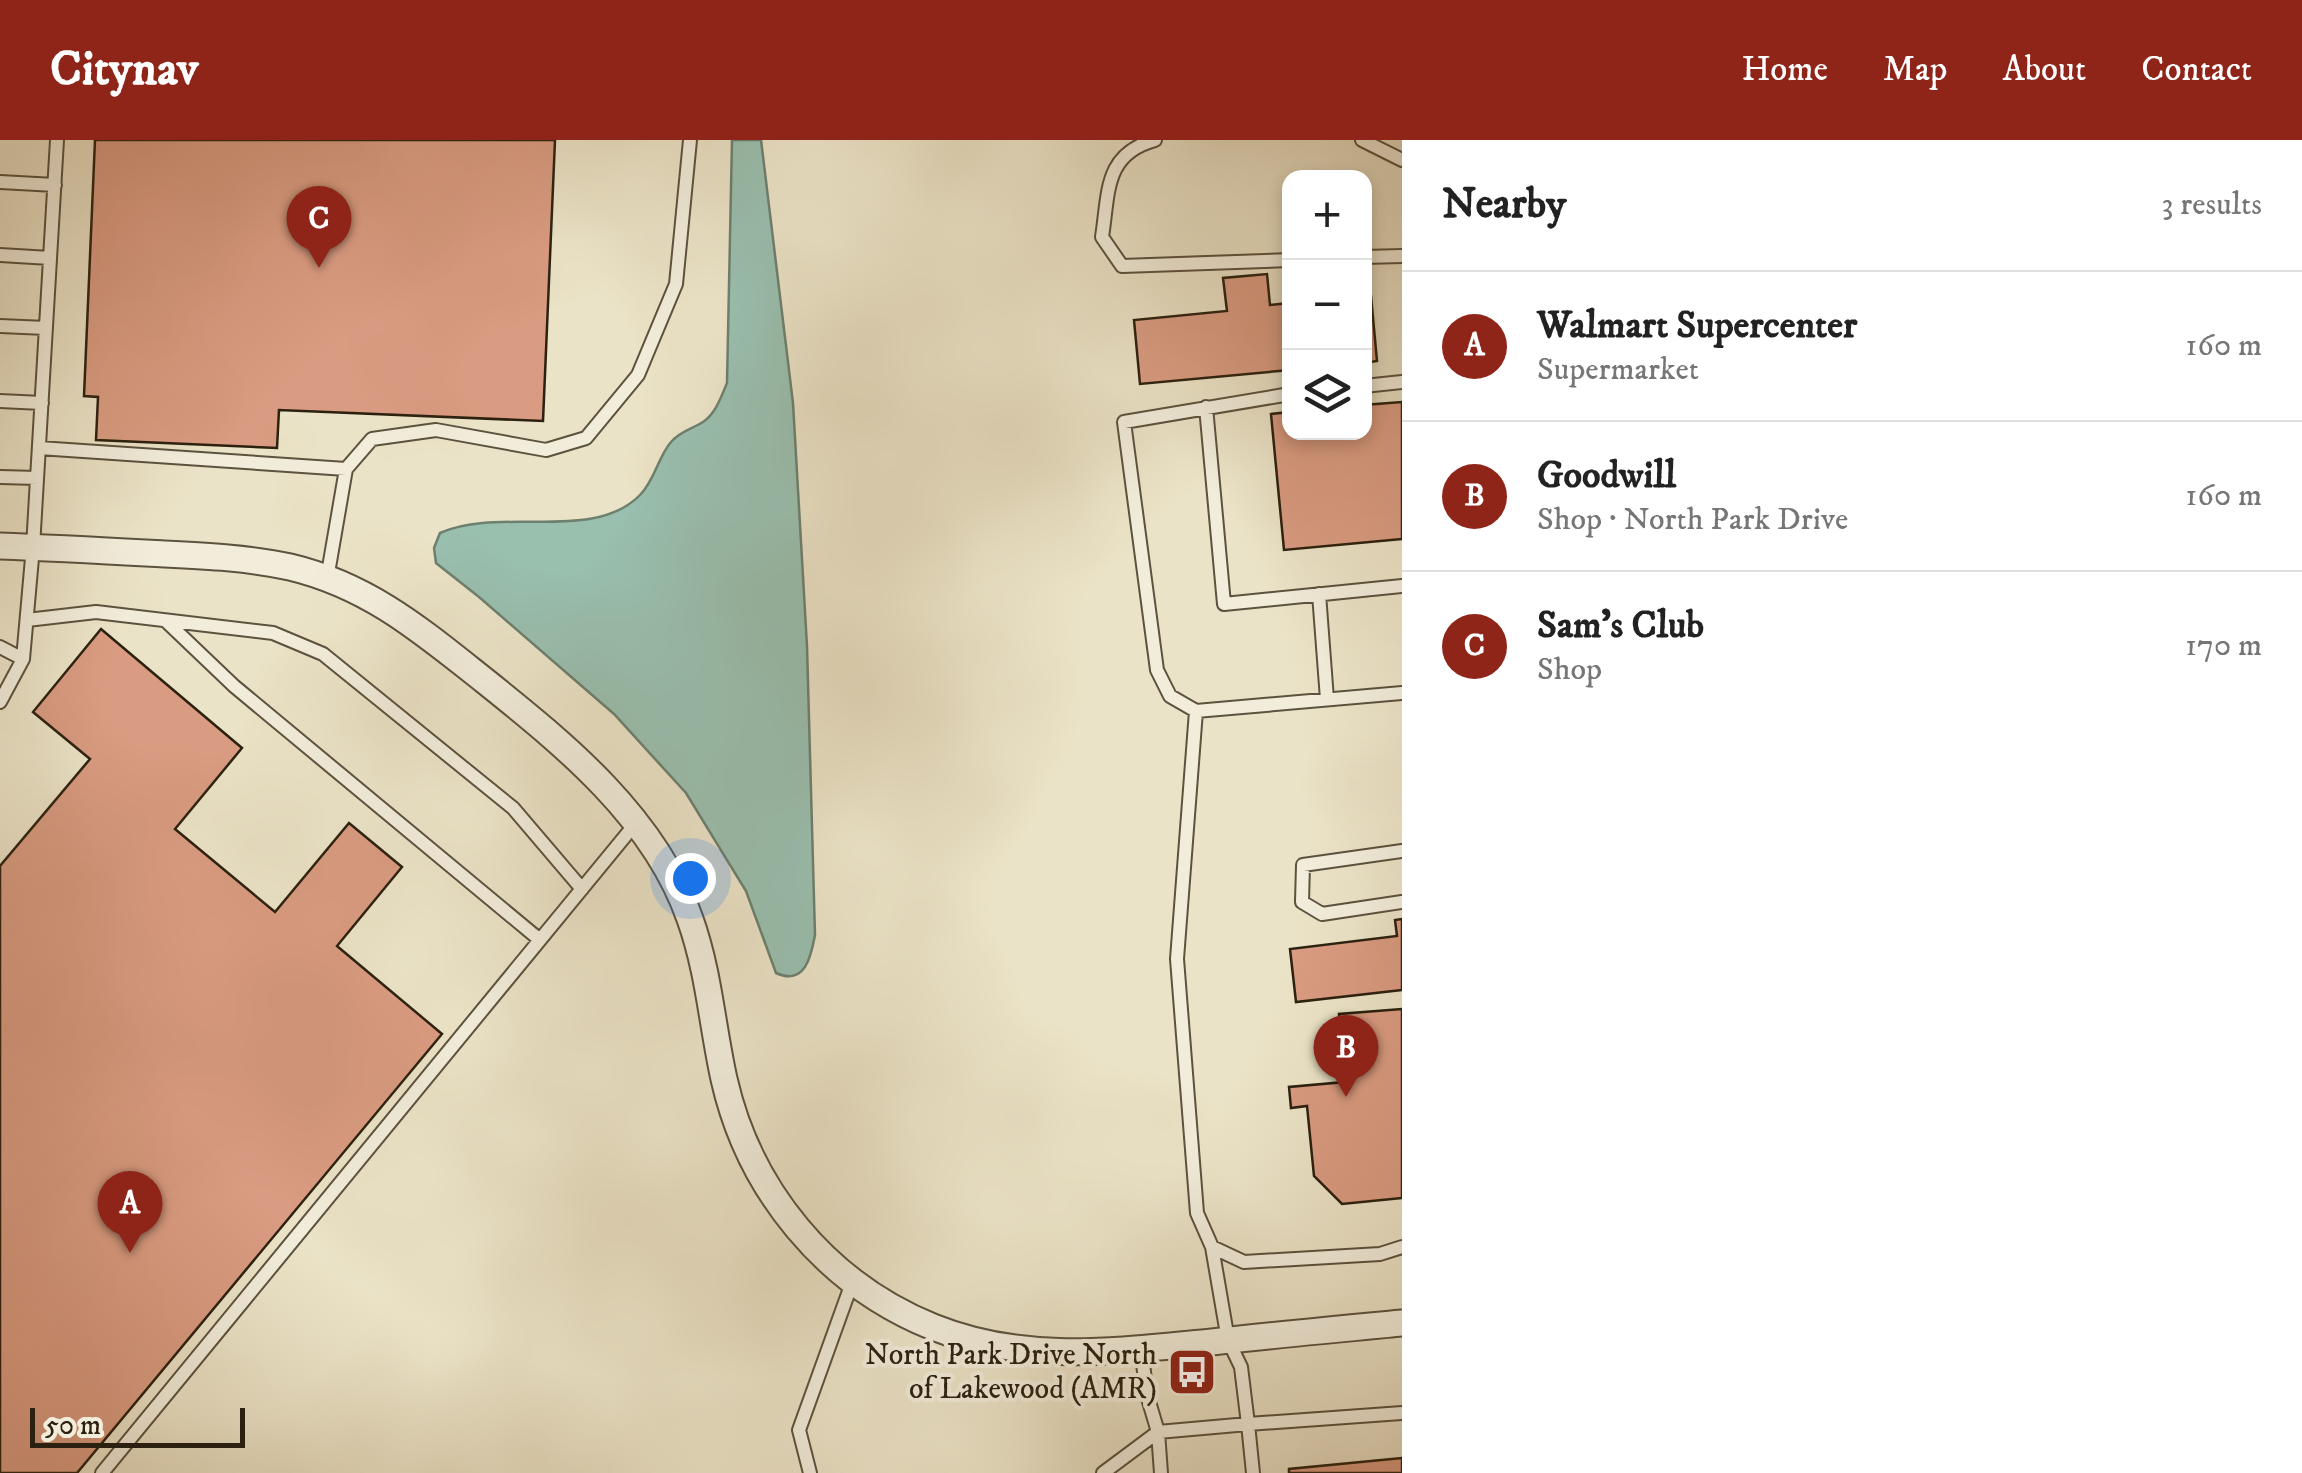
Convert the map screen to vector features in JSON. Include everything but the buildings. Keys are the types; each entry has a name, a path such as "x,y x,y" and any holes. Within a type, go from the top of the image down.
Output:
{"street":[{"path":"0,546 242,558 328,579 368,595 427,634 563,743 618,799 689,914 705,967 724,1079 753,1164 776,1204 834,1266 900,1311 973,1339 1055,1353 1087,1354 1402,1324"}],"lane":[{"path":"0,702 23,659 27,620 57,140"},
{"path":"328,579 346,469 372,439 436,430 546,450 586,438 638,375 676,284 690,140"},
{"path":"1155,140 1134,146 1112,172 1102,237 1122,266 1282,260"},
{"path":"1362,140 1402,160"},
{"path":"0,182 54,184"},
{"path":"0,255 50,258"},
{"path":"1372,257 1402,256"},
{"path":"0,326 46,328"},
{"path":"1372,385 1402,382"},
{"path":"1282,395 1124,422 1156,670 1170,696 1196,711 1402,693"},
{"path":"0,401 42,403"},
{"path":"1206,407 1224,604 1402,586"},
{"path":"39,448 346,469"},
{"path":"0,477 37,478"},
{"path":"1320,594 1327,698"},
{"path":"27,620 96,612 273,633 323,654 513,808 582,889"},
{"path":"168,623 234,686 540,940"},
{"path":"0,647 23,659"},
{"path":"1196,711 1177,959 1197,1213 1212,1247 1228,1340 1241,1366 1253,1473"},
{"path":"102,1473 636,824"},
{"path":"1402,851 1304,864 1302,902 1322,914 1402,902"},
{"path":"1212,1247 1244,1262 1380,1254 1402,1247"},
{"path":"810,1473 799,1430 852,1280"},
{"path":"1141,1348 1147,1394 1158,1432 1161,1473"},
{"path":"1103,1473 1158,1432 1402,1413"}],"shaded area":[{"path":"732,140 761,140 793,403 807,646 815,935 809,960 794,976 776,973 746,891 686,793 614,714 436,563 434,548 440,533 464,526 572,521 620,509 645,489 675,438 711,414 727,383"}],"place":[{"name":"Sam's Club","path":"319,268"},
{"name":"Goodwill","path":"1346,1097"},
{"name":"Walmart Supercenter","path":"130,1253"},
{"name":"North Park Drive North of Lakewood (AMR)","path":"1192,1372"}]}
